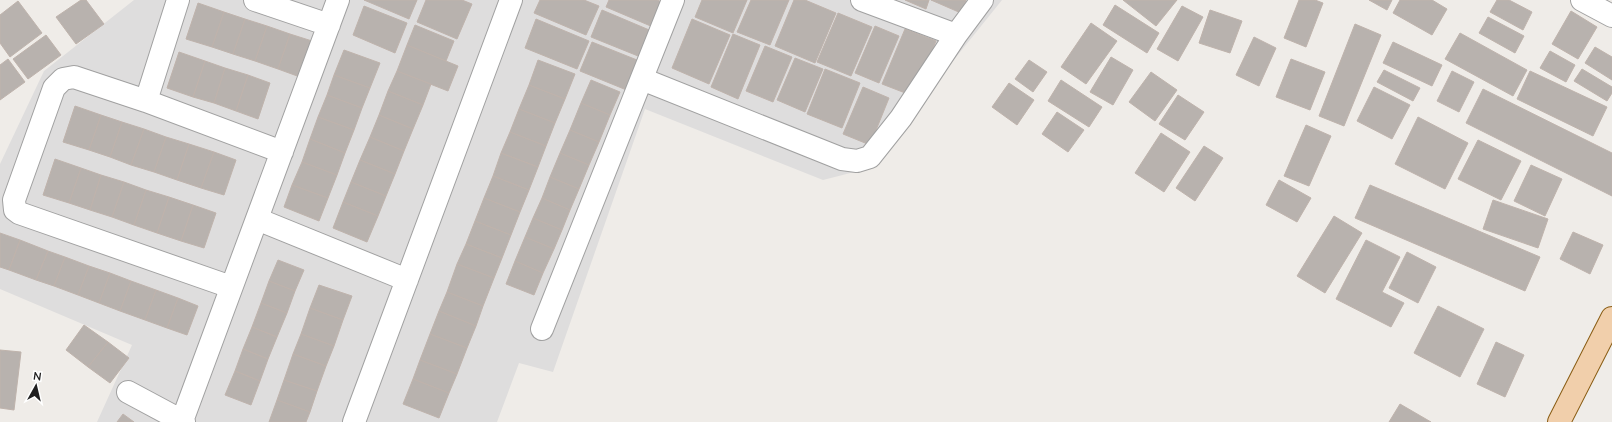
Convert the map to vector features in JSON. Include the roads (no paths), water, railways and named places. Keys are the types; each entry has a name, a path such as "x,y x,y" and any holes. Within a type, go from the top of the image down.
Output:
{"main road":[{"path":"1559,422 1612,318"}],"street":[{"path":"146,101 178,0"},
{"path":"255,0 329,25"},
{"path":"128,392 183,422 231,287 338,0"},
{"path":"354,422 511,0"},
{"path":"542,329 673,0"},
{"path":"862,0 956,35"},
{"path":"642,79 842,159 862,160 870,157 901,118 956,35 982,0"},
{"path":"1582,0 1612,16"},
{"path":"231,287 19,213 15,210 14,200 54,88 59,82 74,77 146,101 282,152"},
{"path":"257,219 407,280"}]}
